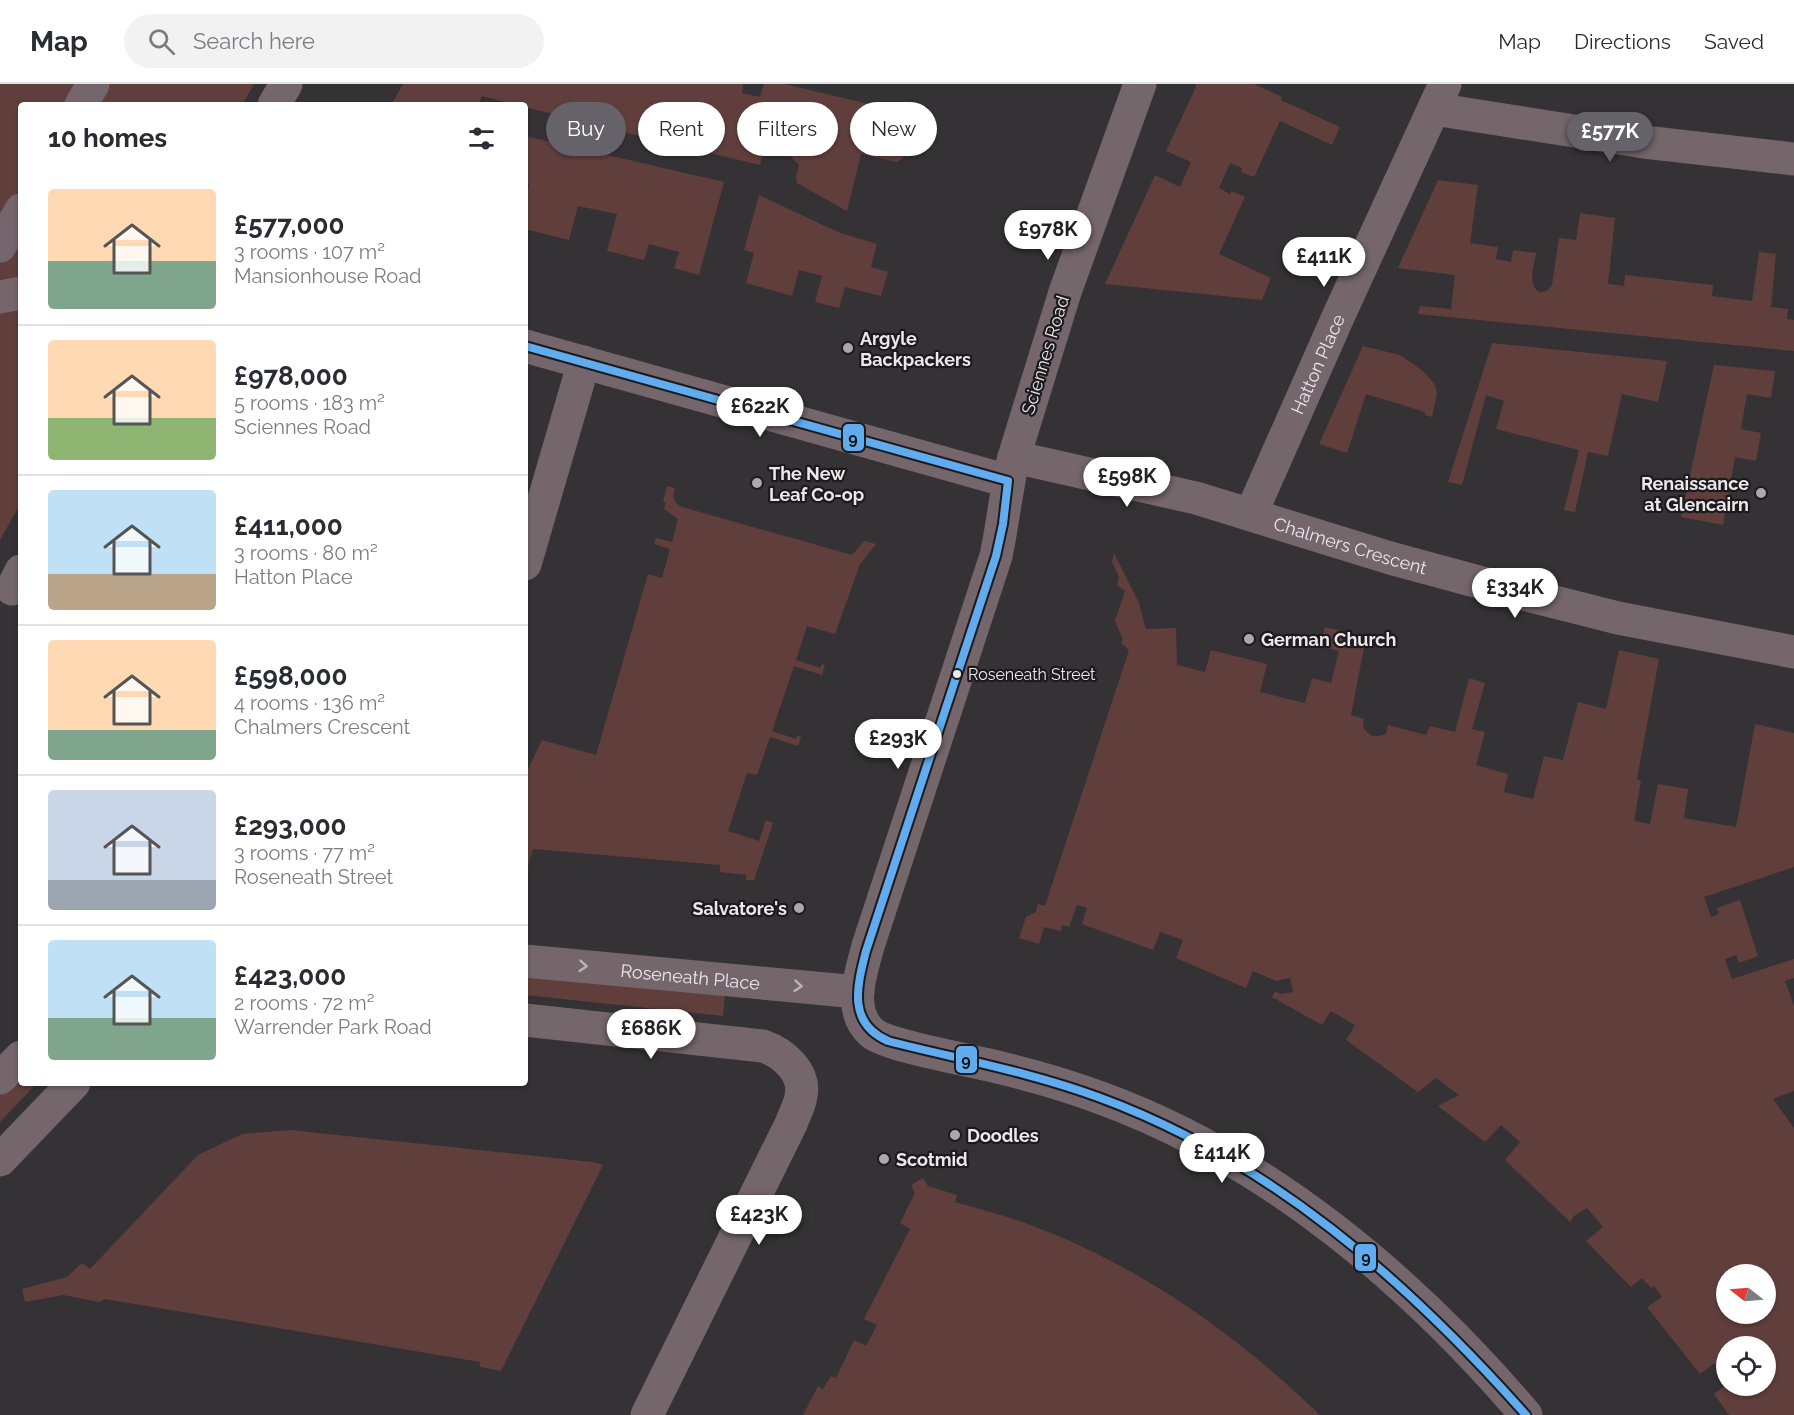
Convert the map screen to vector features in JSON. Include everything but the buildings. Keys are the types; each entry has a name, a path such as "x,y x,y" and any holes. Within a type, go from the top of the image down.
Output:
{"main road":[{"path":"83,102 93,84"},
{"path":"0,246 18,215"}],"street":[{"path":"276,102 286,84"},
{"name":"Sciennes Road","path":"1011,469 1065,292 1140,84"},
{"path":"1440,97 1644,142 1794,159"},
{"name":"Hatton Place","path":"1251,514 1440,97"},
{"path":"0,297 18,294"},
{"name":"Chalmers Crescent","path":"528,347 1011,469 1131,482 1251,514 1390,558 1522,594 1618,618 1794,653"},
{"path":"528,554 584,362"},
{"path":"1011,469 996,556 868,946 858,992 859,1013 864,1025 876,1037 1004,1068 1099,1097 1159,1121 1225,1156 1312,1214 1382,1270 1460,1343 1526,1415"},
{"name":"Roseneath Place","path":"528,961 858,992"},
{"path":"528,1020 763,1046 782,1054 795,1070 800,1081 801,1096 791,1124 647,1415"},
{"path":"0,1078 18,1060"},
{"path":"0,1160 71,1086"}],"shaded area":[{"path":"0,84 254,84 244,102 18,102 18,508 0,540"},
{"path":"403,84 743,84 742,93 760,97 764,84 785,84 860,102 850,102 850,156 861,156 847,211 797,183 799,165 790,156 838,156 838,102 737,102 737,156 762,156 760,165 722,156 725,156 725,102 638,102 638,136 626,133 626,102 546,102 546,112 528,108 528,102 505,102 482,96 479,102 393,102"},
{"path":"1195,84 1254,84 1282,97 1281,100 1340,127 1332,145 1280,121 1254,177 1241,172 1242,168 1230,163 1219,188 1230,194 1232,191 1245,197 1219,254 1271,278 1262,300 1105,284 1155,175 1180,187 1191,162 1166,151 1196,87"},
{"path":"528,137 546,141 546,156 612,156 724,182 699,275 674,268 679,252 649,244 644,260 607,251 617,214 578,206 569,240 528,230"},
{"path":"870,156 904,156 897,162"},
{"path":"1438,180 1478,185 1470,243 1498,247 1496,259 1511,262 1513,250 1536,253 1532,280 1535,289 1539,292 1547,291 1552,285 1559,238 1576,240 1580,213 1615,218 1608,284 1624,286 1625,275 1713,285 1712,296 1752,301 1759,252 1776,254 1771,307 1788,309 1787,319 1794,320 1794,351 1418,314 1420,306 1451,309 1455,275 1398,268"},
{"path":"759,195 840,233 877,244 871,267 888,272 881,296 845,287 839,308 815,302 822,276 799,270 792,296 746,283 754,253 744,250"},
{"path":"1492,343 1667,361 1658,402 1622,394 1608,456 1588,452 1575,512 1564,510 1579,450 1496,429 1504,401 1486,395 1462,485 1448,482"},
{"path":"1363,346 1400,355 1423,371 1434,383 1437,393 1432,417 1425,415 1425,412 1366,394 1347,453 1319,444"},
{"path":"1714,365 1775,371 1771,398 1747,394 1741,429 1761,433 1756,461 1735,457 1723,525 1681,517"},
{"path":"667,486 675,488 674,499 682,507 852,555 864,541 876,544 860,564 835,634 807,626 796,660 820,668 822,664 825,665 822,675 794,666 772,731 796,739 798,735 801,737 798,746 770,737 757,775 747,773 728,831 759,841 766,820 773,823 754,880 746,880 746,875 720,872 720,865 533,849 528,866 528,769 542,740 596,755 648,574 662,578 670,549 654,544 656,538 672,542 678,519 664,509 666,503 663,502"},
{"path":"1114,553 1139,603 1146,629 1176,628 1177,665 1205,672 1211,650 1267,664 1260,692 1305,703 1312,678 1331,683 1339,651 1320,646 1325,627 1366,637 1351,715 1364,719 1363,727 1373,736 1386,734 1388,725 1426,735 1430,726 1455,732 1469,678 1485,683 1472,729 1485,732 1476,765 1508,774 1504,792 1533,799 1544,756 1563,760 1578,702 1606,709 1619,650 1659,659 1637,779 1641,781 1634,821 1650,824 1658,784 1688,789 1684,818 1736,827 1755,724 1794,733 1794,867 1704,897 1711,917 1719,914 1717,908 1740,900 1758,956 1739,963 1736,955 1725,959 1732,979 1794,959 1794,978 1785,981 1794,1006 1794,1091 1773,1099 1794,1128 1794,1415 1729,1415 1714,1394 1716,1392 1716,1396 1776,1396 1776,1336 1716,1336 1716,1364 1700,1374 1647,1307 1662,1297 1654,1286 1651,1288 1642,1278 1631,1287 1586,1241 1603,1227 1587,1208 1574,1216 1570,1222 1505,1160 1520,1142 1501,1125 1485,1142 1438,1106 1459,1095 1436,1078 1418,1092 1346,1040 1355,1025 1331,1011 1322,1025 1272,997 1275,991 1280,994 1293,992 1290,978 1276,981 1253,971 1246,988 1176,958 1183,940 1160,932 1153,950 1082,924 1087,908 1077,905 1069,927 1062,925 1061,931 1044,927 1039,944 1019,938 1026,917 1036,912 1038,904 1045,906 1129,650 1121,643 1123,639 1115,621 1125,591 1117,585 1119,577 1112,562"},
{"path":"528,974 725,995 723,1016 528,995"},
{"path":"18,1074 18,1086 34,1086 0,1122 0,1095"},
{"path":"290,1130 603,1165 501,1371 480,1367 480,1362 105,1299 99,1302 63,1295 25,1302 22,1289 67,1277 82,1263 90,1269 198,1155 242,1134"},
{"path":"923,1178 928,1186 957,1195 955,1202 1024,1222 1073,1243 1150,1283 1186,1306 1255,1357 1320,1415 803,1415 818,1386 823,1389 831,1376 836,1378 854,1340 866,1346 877,1325 864,1319 910,1229 900,1223 915,1193 911,1185"}],"transit line":[{"name":"9","path":"528,347 1008,481"},
{"name":"9","path":"1008,481 1003,524 996,556 866,951 858,990 858,1002 866,1024 888,1041 1020,1073 1098,1097 1161,1123 1221,1154 1332,1229 1383,1272 1433,1317 1526,1415"}],"place":[{"name":"Argyle Backpackers","path":"848,348"},
{"name":"The New Leaf Co-op","path":"757,483"},
{"name":"Renaissance at Glencairn","path":"1761,493"},
{"name":"German Church","path":"1249,639"},
{"name":"Roseneath Street","path":"957,674"},
{"name":"Salvatore's","path":"799,908"},
{"name":"Doodles","path":"955,1135"},
{"name":"Scotmid","path":"884,1159"}]}
